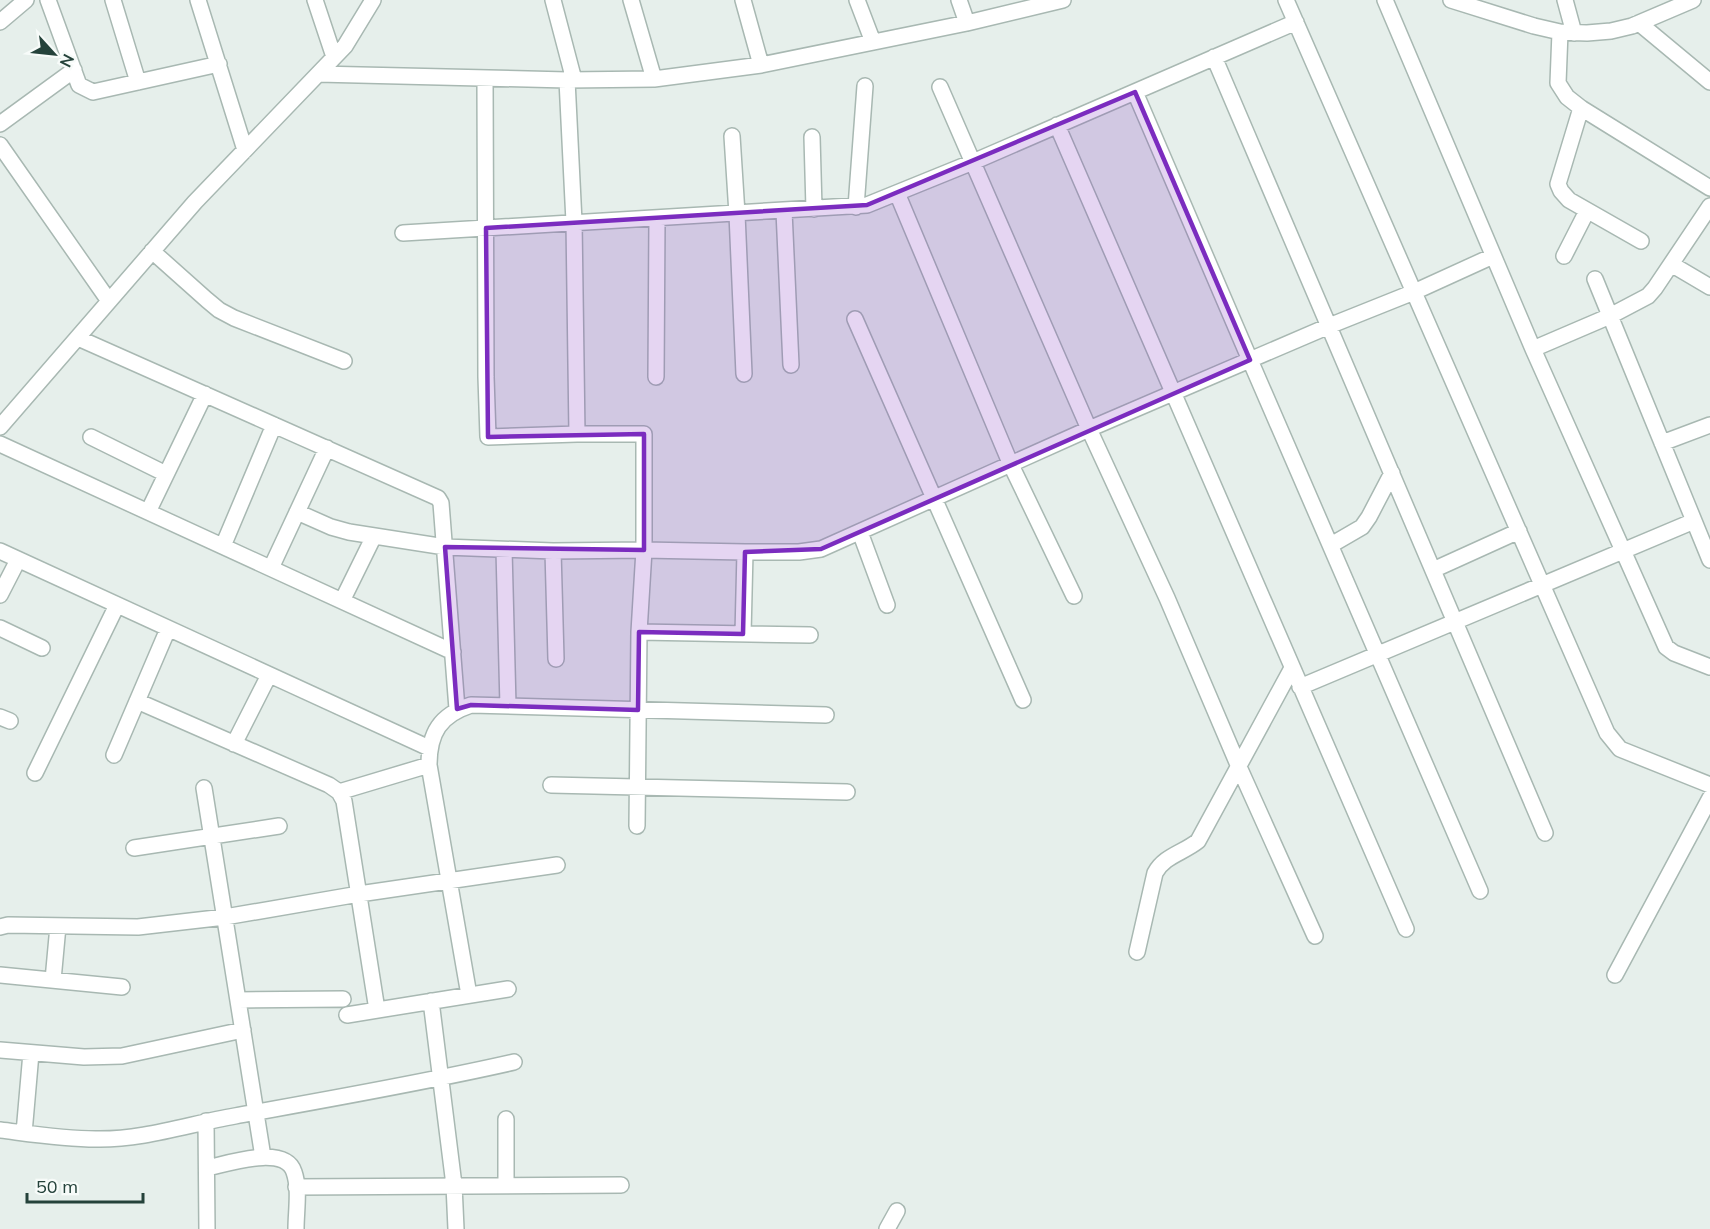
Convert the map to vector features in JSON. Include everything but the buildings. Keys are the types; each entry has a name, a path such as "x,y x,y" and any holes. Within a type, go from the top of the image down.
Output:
{"street":[{"path":"0,22 26,0"},
{"path":"48,0 79,85 93,92 219,64"},
{"path":"113,0 138,82"},
{"path":"198,0 245,150"},
{"path":"315,0 334,57"},
{"path":"0,427 195,202 345,46 373,0"},
{"path":"553,0 570,80 577,434"},
{"path":"631,0 654,79"},
{"path":"743,0 761,65"},
{"path":"858,0 873,42"},
{"path":"959,0 967,23"},
{"path":"318,74 570,80 654,79 761,65 967,23 1032,4 1063,0"},
{"path":"1286,0 1612,740 1620,749 1710,785"},
{"path":"1385,0 1533,349 1666,647 1674,654 1710,667"},
{"path":"1451,0 1534,26 1567,33 1611,31 1639,23 1670,4 1693,0"},
{"path":"1565,0 1567,33 1558,83 1566,97 1710,188"},
{"path":"403,233 867,205 973,162 1296,22"},
{"path":"1639,23 1710,82"},
{"path":"1214,57 1545,833"},
{"path":"0,124 74,70"},
{"path":"485,78 488,437 644,434 644,550 639,632 637,826"},
{"path":"856,207 865,87"},
{"path":"940,87 1089,429 1167,598 1239,767 1315,936"},
{"path":"1135,92 1480,891"},
{"path":"1581,108 1558,184 1561,191 1569,200 1641,241"},
{"path":"1057,125 1406,929"},
{"path":"732,136 738,214 744,374"},
{"path":"812,137 814,209"},
{"path":"0,145 109,301"},
{"path":"897,193 1011,465 1074,596"},
{"path":"1533,349 1610,316 1651,293 1710,206"},
{"path":"784,211 791,365"},
{"path":"1564,256 1587,211"},
{"path":"656,376 657,219"},
{"path":"152,251 219,310 344,361"},
{"path":"297,512 332,527 445,547 553,551 799,552 821,549 1089,429 1414,292 1493,256"},
{"path":"1671,264 1710,287"},
{"path":"1595,279 1710,560"},
{"path":"855,319 1023,700"},
{"path":"78,338 438,498 441,503 445,547 457,709"},
{"path":"148,512 205,394"},
{"path":"1662,442 1710,424"},
{"path":"223,546 274,425"},
{"path":"91,437 166,474"},
{"path":"0,444 453,651"},
{"path":"271,568 327,448"},
{"path":"1331,545 1362,527 1392,473"},
{"path":"1300,687 1694,521"},
{"path":"1433,570 1519,531"},
{"path":"860,532 887,605"},
{"path":"342,601 374,536"},
{"path":"504,550 508,706"},
{"path":"0,551 429,748"},
{"path":"553,551 556,659"},
{"path":"743,634 745,552"},
{"path":"0,595 18,560"},
{"path":"35,773 117,605"},
{"path":"0,628 42,648"},
{"path":"114,755 168,628"},
{"path":"639,632 810,635"},
{"path":"1137,952 1155,873 1164,860 1188,849 1198,841 1292,668"},
{"path":"234,744 269,675"},
{"path":"137,701 329,785 339,792 345,801 377,1010"},
{"path":"469,995 429,765 429,748 434,733 445,718 457,709 471,705 826,715"},
{"path":"339,792 429,765"},
{"path":"551,785 847,792"},
{"path":"204,788 263,1157"},
{"path":"1616,975 1710,798"},
{"path":"134,848 279,826"},
{"path":"0,927 8,925 138,927 225,917 359,894 557,865"},
{"path":"53,980 58,926"},
{"path":"0,975 122,987"},
{"path":"347,1015 508,989"},
{"path":"238,1000 344,999"},
{"path":"431,1001 453,1185 456,1229"},
{"path":"0,1050 84,1057 122,1056 243,1030"},
{"path":"24,1133 31,1053"},
{"path":"0,1131 66,1138 122,1138 441,1079 514,1062"},
{"path":"506,1119 506,1185"},
{"path":"206,1121 207,1229"},
{"path":"207,1168 263,1157 274,1157 284,1161 291,1166 294,1172 296,1229"},
{"path":"296,1187 621,1185"},
{"path":"887,1229 897,1212"}],"highlighted area":[{"path":"1135,92 1250,360 821,549 745,552 743,634 639,632 638,710 471,705 457,709 445,547 644,550 644,434 488,437 486,228 867,205"}]}
